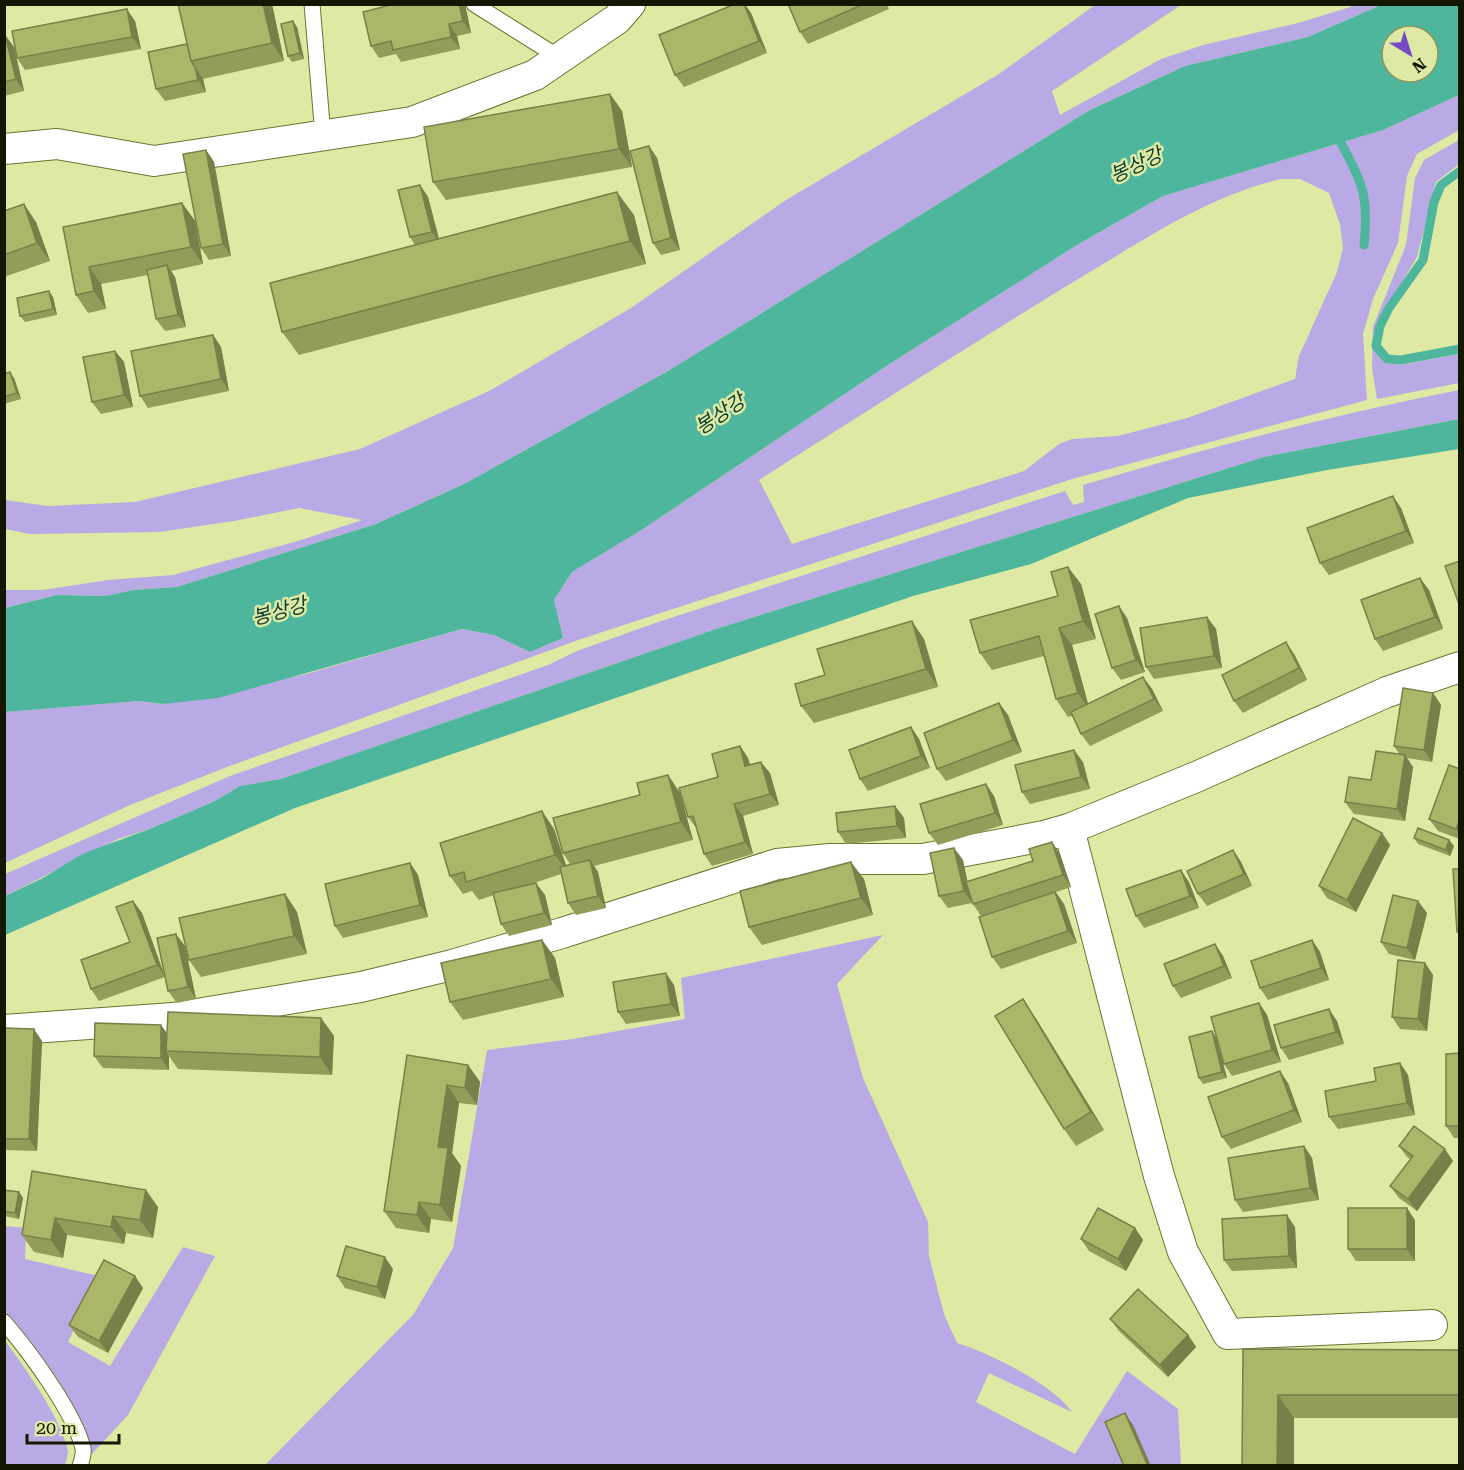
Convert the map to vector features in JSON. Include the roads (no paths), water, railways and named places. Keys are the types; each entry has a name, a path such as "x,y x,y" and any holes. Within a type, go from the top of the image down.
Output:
{"street":[{"path":"4,149 57,144 154,161 412,123 536,75 617,18 630,4"},
{"path":"4,1030 173,1018 361,987 452,965 540,939 777,864 830,859 923,859 1069,829 1196,777 1387,692 1460,667"},
{"path":"1069,829 1159,1176 1183,1252 1228,1334 1432,1325"}],"lane":[{"path":"312,4 322,136"},
{"path":"474,4 560,58"},
{"path":"4,1322 27,1349 76,1430 84,1450 80,1466"}],"water":[{"name":"봉상강","path":"1381,5 1459,5 1459,95 1383,130 1163,196 1077,245 891,363 640,531 572,572 554,600 563,638 530,652 494,635 462,629 218,698 163,704 139,701 5,712 5,608 57,595 106,596 133,590 177,587 376,524 464,484 668,371 1090,110 1185,66 1308,37"},
{"path":"1459,419 1459,449 1327,470 1188,498 1031,564 913,596 295,808 5,935 5,896 43,878 82,854 215,801 240,786 281,779 716,629 1264,457"}],"waterway":[{"path":"1341,143 1355,169 1363,191 1366,215 1364,245"},
{"path":"1460,171 1441,185 1434,202 1423,260 1389,308 1380,326 1376,346 1387,359 1401,360 1460,349"}]}
